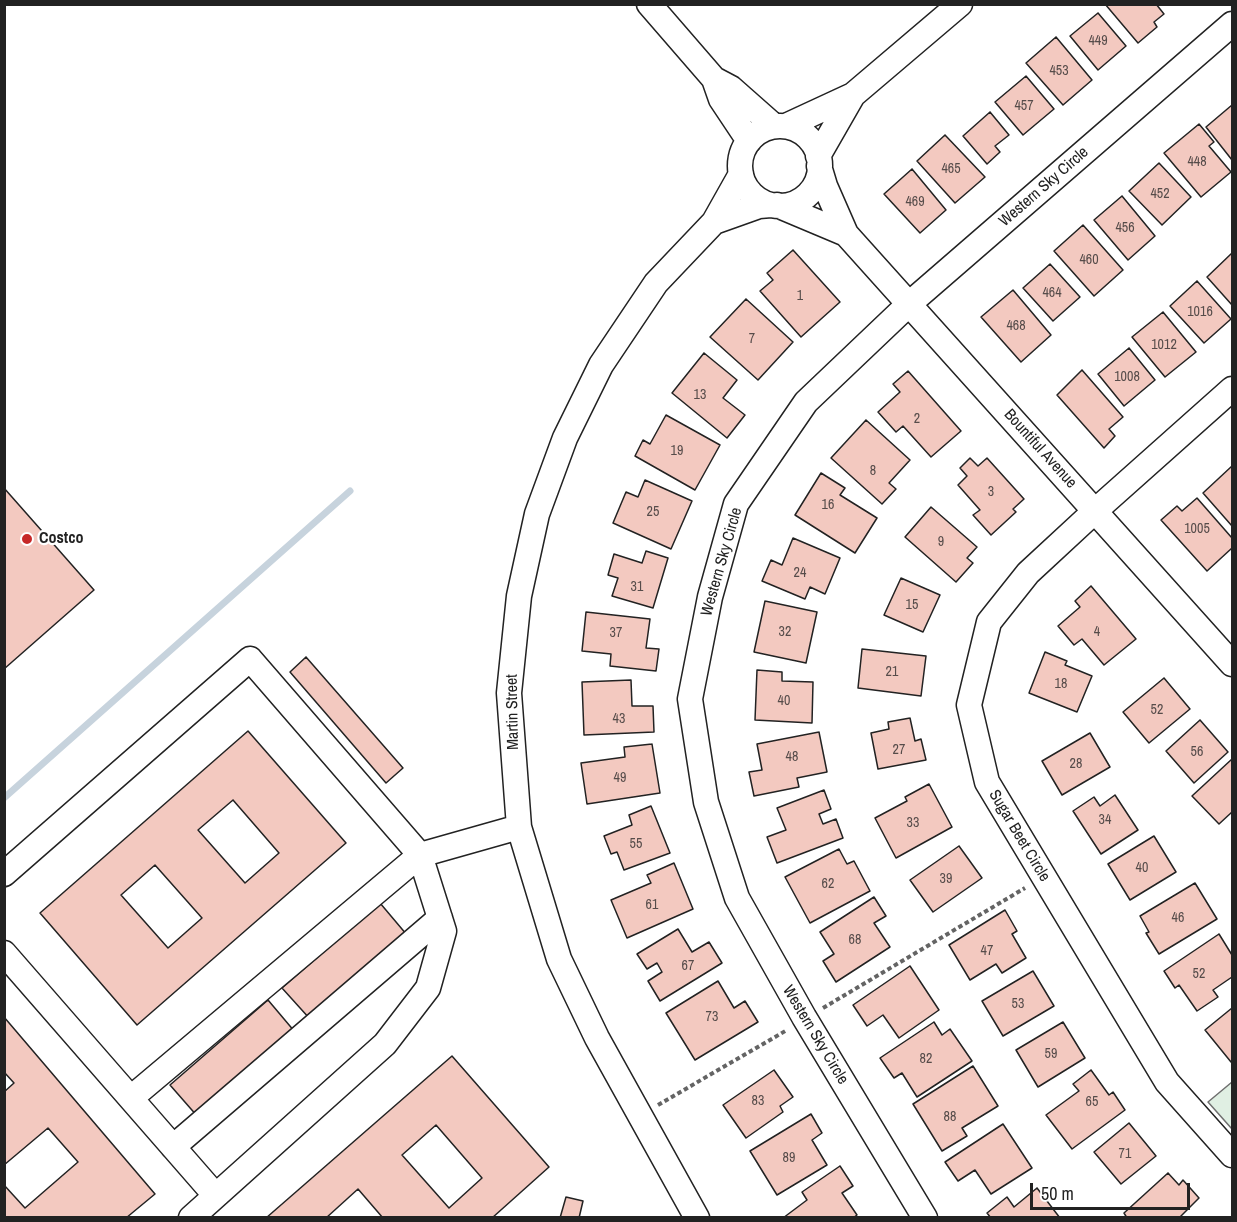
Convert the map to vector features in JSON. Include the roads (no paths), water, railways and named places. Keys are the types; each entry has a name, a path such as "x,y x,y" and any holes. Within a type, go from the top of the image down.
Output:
{"street":[{"path":"649,4 714,79 731,88 780,126 802,132 813,143 818,161 817,182 807,195 794,204 774,205 757,199 747,188 741,174 740,161 749,141 762,130 780,126 852,95 960,4"},
{"name":"Western Sky Circle","path":"925,1218 804,1017 736,898 706,802 690,699 710,597 736,504 806,402 909,304 1233,24"},
{"path":"714,79 721,99 749,141"},
{"path":"818,161 852,95"},
{"name":"Bountiful Avenue","path":"818,161 825,186 846,234 1233,664"},
{"name":"Martin Street","path":"697,1218 597,1038 559,959 519,827 509,693 519,596 537,514 565,438 601,365 656,283 714,222 741,174"},
{"name":"Bountiful Avenue","path":"774,205 846,234"},
{"name":"Martin Street","path":"714,222 759,206 774,205"},
{"name":"Sugar Beet Circle","path":"1233,389 1095,510 1028,573 989,622 969,705 987,782 1167,1082 1233,1155"},
{"path":"4,874 250,659 420,855 444,931 428,988 385,1044 191,1218"},
{"path":"131,1098 420,855 519,827"},
{"path":"173,1147 440,918"},
{"path":"4,953 215,1196"}],"waterway":[{"path":"4,798 350,491"}],"place":[{"name":"Costco","path":"27,539"}]}
